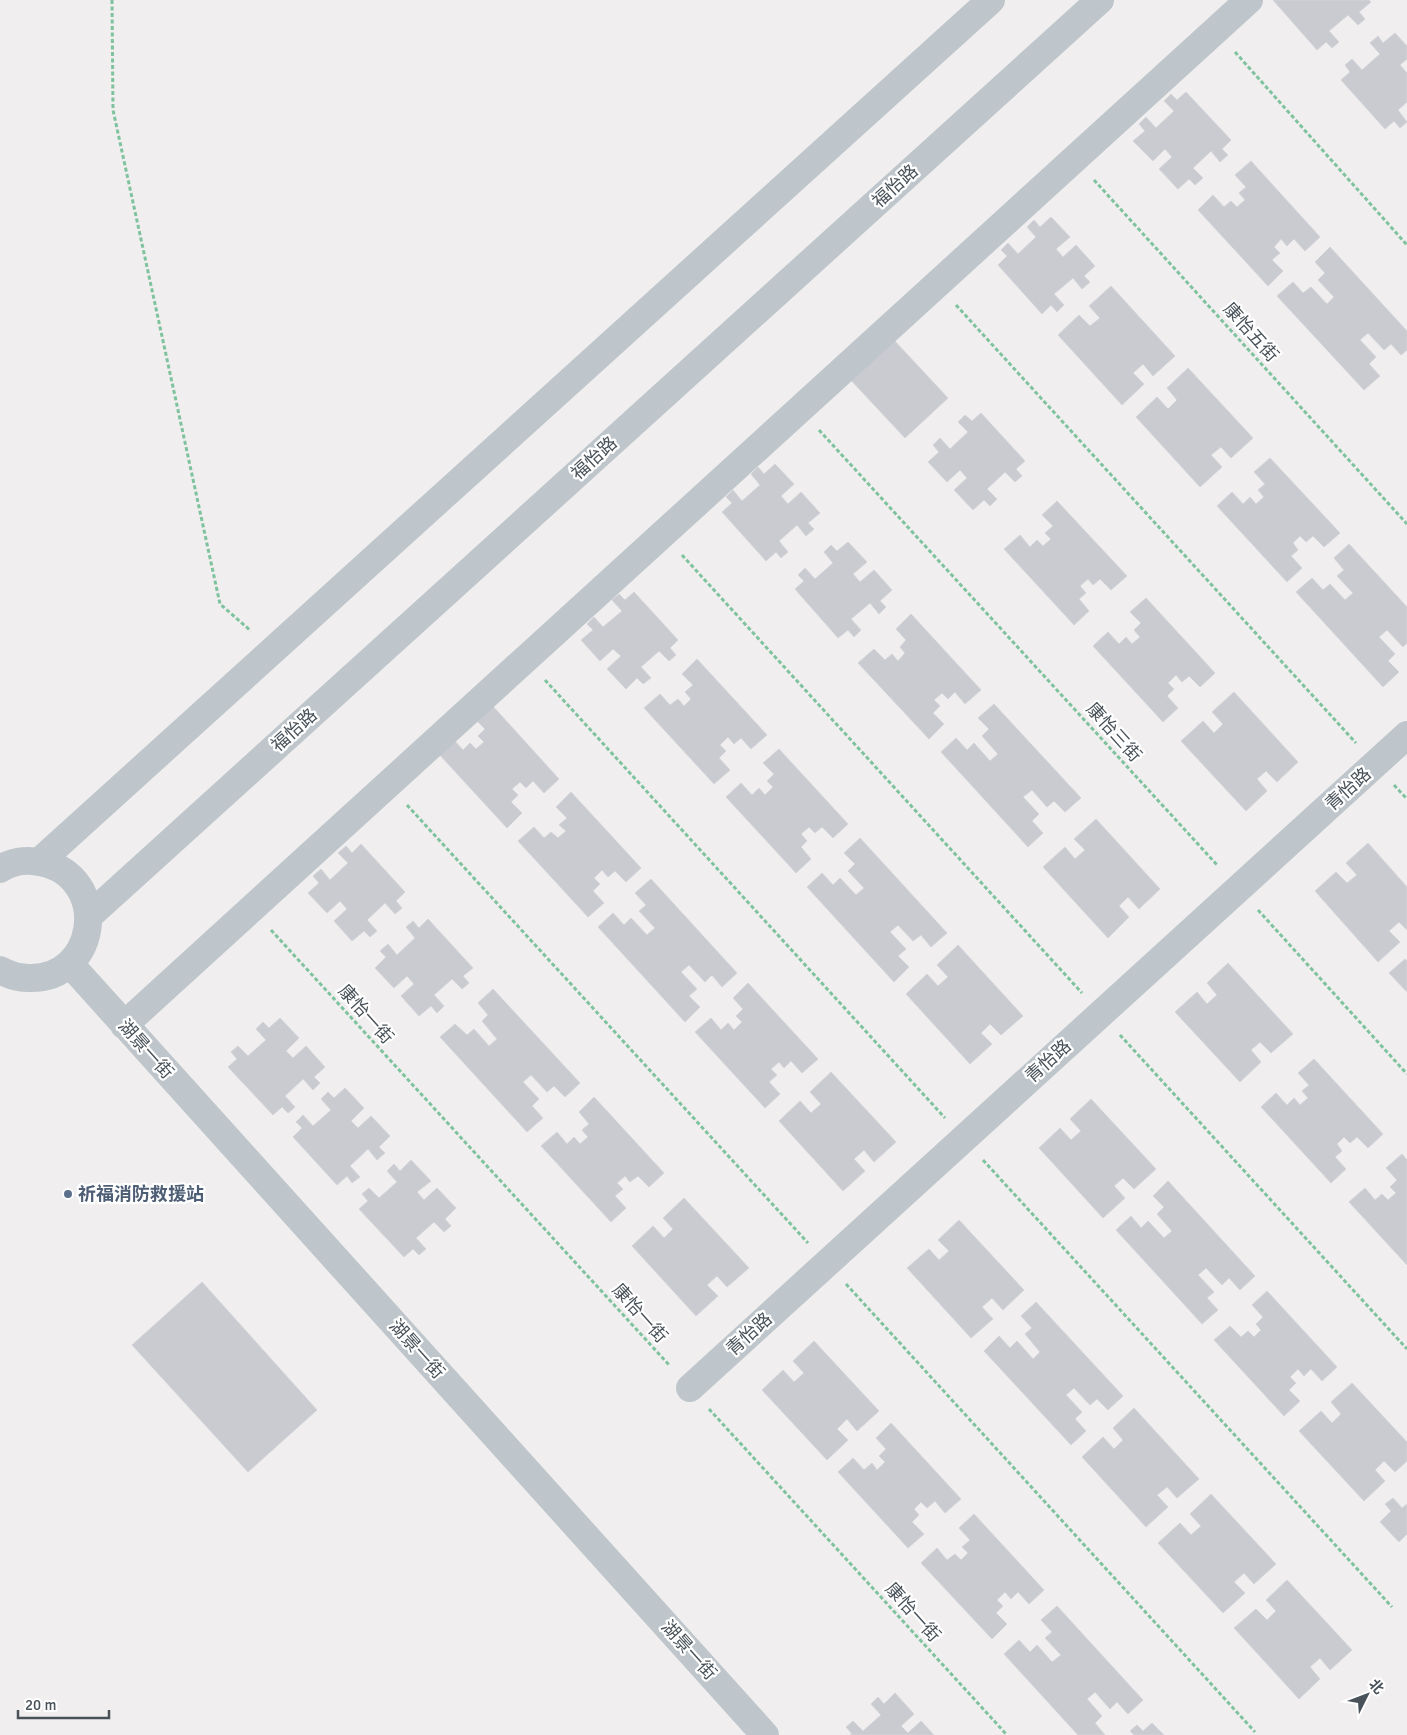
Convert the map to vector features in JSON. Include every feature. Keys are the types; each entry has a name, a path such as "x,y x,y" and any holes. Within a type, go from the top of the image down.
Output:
{"street":[{"path":"39,862 991,0"},
{"name":"福怡路","path":"89,916 1100,0"},
{"path":"124,1025 1249,0"},
{"name":"青怡路","path":"690,1388 1407,735"},
{"path":"0,869 22,861 39,862 54,866 68,875 78,886 86,900 89,916 87,934 81,950 70,964 55,973 38,978 10,974 0,996"},
{"name":"湖景一街","path":"70,964 765,1735"}],"path":[{"path":"112,0 113,110 220,604 273,650"},
{"path":"1216,31 1407,245"},
{"name":"康怡五街","path":"1075,159 1407,524"},
{"path":"937,284 1407,799"},
{"name":"康怡三街","path":"800,409 1407,1074"},
{"path":"663,534 1407,1349"},
{"name":"康怡一街","path":"252,909 1007,1735"}],"building":[{"path":"1273,0 1369,0 1371,2 1359,12 1365,19 1358,25 1348,15 1329,31 1339,42 1332,48 1326,42 1317,50"},
{"path":"1395,33 1407,46 1407,59 1400,65 1407,73 1407,102 1398,110 1407,122 1400,128 1394,121 1385,129 1341,80 1350,72 1345,65 1352,59 1362,70 1380,54 1370,43 1378,36 1383,43"},
{"path":"1186,92 1231,140 1222,149 1228,155 1220,162 1211,151 1193,168 1203,178 1195,185 1189,179 1178,189 1159,169 1172,157 1165,149 1153,161 1133,141 1145,131 1139,124 1146,117 1156,128 1174,111 1164,101 1171,94 1177,100"},
{"path":"1251,161 1320,237 1305,251 1294,239 1287,246 1281,239 1274,247 1280,253 1272,260 1283,271 1268,286 1198,210 1213,195 1224,207 1231,201 1237,207 1245,200 1239,193 1246,187 1235,175"},
{"path":"1051,217 1070,237 1056,249 1063,257 1076,245 1095,266 1084,276 1090,282 1082,289 1073,278 1054,294 1064,305 1057,312 1051,305 1042,314 998,265 1007,256 1001,250 1008,243 1018,254 1036,237 1027,227 1034,220 1040,227"},
{"path":"1330,247 1407,331 1407,350 1401,355 1391,344 1384,350 1368,333 1360,340 1376,357 1369,364 1380,376 1364,390 1277,296 1293,282 1303,293 1311,287 1327,304 1334,297 1318,280 1325,273 1315,262"},
{"path":"1111,286 1175,356 1153,376 1143,364 1133,373 1144,384 1122,405 1058,335 1079,315 1090,326 1100,318 1089,306"},
{"path":"891,337 948,398 905,438 848,377"},
{"path":"1188,368 1253,438 1231,458 1221,447 1211,455 1222,467 1200,487 1136,417 1157,397 1168,409 1177,400 1167,388"},
{"path":"981,413 1025,461 1016,469 1022,476 1015,482 1005,472 987,489 997,499 990,506 984,500 973,510 954,490 967,478 960,470 947,482 928,462 939,452 933,445 940,438 950,449 968,432 958,422 965,415 972,421"},
{"path":"1270,458 1340,533 1324,547 1313,536 1306,542 1300,536 1293,543 1298,550 1291,556 1302,568 1287,582 1217,506 1232,492 1243,504 1250,497 1256,504 1264,497 1258,490 1265,484 1254,472"},
{"path":"775,464 794,484 781,496 788,504 801,492 820,513 808,523 814,529 806,536 797,525 779,541 788,552 781,558 776,552 766,561 722,512 732,503 726,497 733,490 742,501 760,485 751,474 758,467 764,474"},
{"path":"1057,501 1127,576 1111,590 1100,579 1093,585 1088,579 1080,586 1086,593 1079,599 1089,611 1074,625 1004,549 1020,535 1030,547 1037,540 1043,546 1051,539 1045,533 1053,526 1042,515"},
{"path":"848,542 867,562 853,574 860,582 874,570 892,590 880,601 886,607 879,614 870,603 851,619 861,630 854,637 848,630 838,638 795,589 804,581 798,575 805,568 815,579 833,563 824,552 831,545 837,551"},
{"path":"1349,544 1407,607 1407,643 1403,647 1387,630 1379,637 1395,654 1388,661 1399,672 1383,687 1296,592 1312,578 1323,590 1330,584 1345,600 1353,593 1337,576 1344,570 1334,558"},
{"path":"634,592 678,640 670,648 676,655 669,661 659,651 641,667 651,678 643,684 637,678 626,689 607,669 621,656 613,649 600,661 581,640 593,630 587,624 594,617 603,627 622,611 612,600 619,594 625,600"},
{"path":"1146,598 1215,673 1200,687 1189,676 1182,682 1176,675 1168,683 1174,689 1167,696 1178,708 1163,722 1093,646 1108,632 1119,644 1126,637 1132,644 1140,637 1134,630 1141,623 1130,612"},
{"path":"911,614 981,690 965,704 955,692 948,699 942,693 934,700 940,706 933,713 944,724 929,739 858,663 874,649 885,660 892,654 898,661 905,653 900,647 906,640 896,629"},
{"path":"697,659 767,735 751,749 741,738 734,744 728,737 720,745 726,751 719,758 730,770 714,784 644,708 660,694 670,705 678,699 684,706 691,699 685,692 693,685 682,674"},
{"path":"1234,692 1298,762 1277,782 1266,771 1257,779 1267,791 1246,811 1181,741 1203,721 1214,733 1223,724 1212,712"},
{"path":"490,703 559,779 544,793 533,781 526,788 520,782 512,789 518,795 511,802 522,813 507,828 437,752 452,738 463,750 470,743 476,749 484,742 478,736 485,729 474,718"},
{"path":"994,704 1081,798 1065,812 1054,801 1047,807 1032,790 1023,797 1039,814 1032,821 1043,833 1028,847 941,752 956,738 967,750 974,743 990,761 998,754 982,736 989,729 978,718"},
{"path":"779,749 848,824 833,838 822,827 815,833 809,827 801,834 807,841 801,847 811,859 796,873 726,797 741,783 752,795 759,788 765,795 773,787 767,781 774,774 763,763"},
{"path":"571,792 641,868 626,882 615,871 608,877 602,870 594,878 600,884 593,891 604,903 588,917 518,841 534,827 544,838 551,832 558,838 566,831 559,825 567,818 556,807"},
{"path":"1096,819 1160,889 1139,909 1128,897 1119,906 1129,917 1108,938 1043,867 1065,847 1075,859 1085,850 1074,839"},
{"path":"860,838 947,933 931,947 921,935 913,941 898,925 890,932 906,949 898,956 909,967 894,982 807,887 822,873 833,885 840,878 856,895 864,888 848,871 855,864 844,853"},
{"path":"1368,843 1407,887 1407,930 1399,922 1389,931 1400,942 1378,962 1315,891 1336,872 1347,883 1357,875 1346,863"},
{"path":"361,844 405,892 396,901 402,908 395,914 385,903 367,920 377,931 370,937 364,931 352,941 334,921 347,909 340,901 327,913 308,893 319,883 313,876 321,869 330,880 348,863 338,853 346,846 352,853"},
{"path":"651,879 737,973 722,987 712,975 705,982 689,965 681,972 697,989 689,996 700,1007 685,1022 598,927 613,913 624,925 631,918 647,935 655,928 639,911 646,905 635,893"},
{"path":"428,919 473,968 463,976 469,983 462,989 452,979 434,995 444,1006 437,1013 431,1006 419,1016 401,996 414,984 407,976 394,988 375,968 386,957 380,951 388,944 397,955 415,938 406,927 413,921 419,928"},
{"path":"958,945 1023,1016 1001,1035 990,1024 981,1033 992,1044 970,1064 906,994 927,974 938,986 948,977 937,965"},
{"path":"1405,959 1407,961 1407,992 1389,973"},
{"path":"1228,963 1293,1034 1271,1053 1260,1042 1251,1050 1261,1062 1240,1082 1175,1012 1197,992 1207,1004 1217,995 1207,983"},
{"path":"748,983 818,1059 802,1073 791,1061 784,1068 779,1062 771,1069 777,1075 769,1082 780,1094 765,1108 695,1032 711,1018 721,1030 728,1023 734,1030 742,1022 736,1016 743,1009 733,998"},
{"path":"493,989 580,1083 565,1097 554,1086 547,1092 531,1075 523,1082 539,1099 532,1106 543,1118 527,1132 440,1037 455,1024 467,1035 474,1029 489,1046 497,1039 482,1021 488,1015 478,1003"},
{"path":"280,1018 299,1038 286,1051 293,1058 306,1046 325,1067 314,1077 320,1083 313,1090 303,1079 285,1096 295,1107 288,1113 282,1107 273,1115 228,1067 237,1059 231,1052 238,1046 248,1056 266,1040 256,1029 263,1022 269,1028"},
{"path":"1314,1059 1383,1134 1368,1148 1357,1137 1350,1143 1344,1137 1337,1144 1342,1151 1335,1157 1346,1169 1331,1183 1261,1107 1276,1093 1287,1105 1294,1098 1300,1105 1308,1098 1302,1091 1309,1085 1298,1073"},
{"path":"831,1072 896,1142 874,1162 864,1150 854,1159 865,1171 843,1191 779,1121 800,1101 811,1113 821,1104 810,1092"},
{"path":"345,1088 364,1108 351,1121 358,1128 371,1116 390,1136 379,1147 385,1153 377,1160 368,1149 350,1166 360,1177 352,1183 347,1176 337,1185 293,1137 302,1128 296,1122 303,1115 313,1126 331,1110 321,1099 328,1092 334,1098"},
{"path":"594,1097 664,1173 649,1187 638,1176 630,1182 625,1176 617,1183 623,1189 615,1196 626,1208 611,1222 541,1146 557,1132 567,1144 574,1137 580,1144 588,1137 582,1130 589,1124 579,1112"},
{"path":"1091,1099 1156,1169 1134,1189 1123,1178 1114,1186 1125,1198 1103,1218 1039,1148 1060,1128 1071,1140 1081,1131 1070,1119"},
{"path":"1402,1154 1407,1160 1407,1265 1349,1202 1365,1188 1375,1200 1382,1194 1388,1200 1396,1193 1390,1187 1397,1180 1386,1168"},
{"path":"411,1160 431,1181 417,1192 424,1200 437,1188 456,1208 445,1219 451,1226 444,1232 434,1222 416,1238 426,1249 419,1255 413,1249 404,1257 359,1209 368,1201 362,1194 369,1188 379,1198 397,1182 387,1171 394,1164 400,1171"},
{"path":"1168,1181 1255,1276 1240,1290 1229,1278 1222,1285 1206,1268 1198,1275 1214,1292 1207,1298 1218,1310 1202,1324 1116,1230 1131,1216 1141,1228 1148,1221 1164,1238 1172,1231 1157,1214 1164,1207 1153,1196"},
{"path":"684,1198 749,1268 727,1287 717,1276 707,1285 718,1296 696,1316 632,1246 653,1226 664,1238 673,1229 663,1218"},
{"path":"959,1220 1024,1290 1003,1310 992,1298 982,1307 993,1319 971,1338 907,1268 929,1249 939,1260 949,1251 938,1240"},
{"path":"202,1282 317,1410 248,1472 132,1345"},
{"path":"1267,1291 1337,1367 1322,1381 1311,1369 1304,1376 1298,1369 1290,1377 1296,1383 1289,1390 1300,1401 1284,1416 1214,1340 1230,1326 1241,1337 1248,1331 1254,1337 1261,1330 1256,1324 1263,1317 1252,1305"},
{"path":"1036,1302 1123,1396 1108,1410 1097,1399 1090,1405 1074,1388 1066,1395 1082,1412 1075,1419 1086,1431 1071,1445 984,1351 999,1336 1010,1348 1017,1341 1033,1359 1040,1352 1025,1334 1032,1328 1021,1316"},
{"path":"814,1341 879,1411 857,1431 847,1419 837,1429 848,1440 827,1460 762,1390 783,1370 794,1382 804,1373 793,1361"},
{"path":"1352,1383 1407,1442 1407,1461 1395,1472 1384,1461 1375,1470 1385,1481 1364,1501 1299,1431 1321,1411 1332,1423 1341,1414 1331,1402"},
{"path":"1134,1408 1199,1479 1177,1498 1167,1487 1157,1495 1168,1507 1146,1527 1082,1457 1103,1437 1114,1449 1123,1440 1113,1428"},
{"path":"891,1423 961,1499 945,1513 935,1501 927,1508 921,1502 914,1509 919,1515 912,1522 924,1534 908,1548 838,1472 853,1458 864,1470 872,1463 877,1470 885,1462 879,1456 886,1449 876,1438"},
{"path":"1211,1494 1276,1564 1254,1584 1244,1573 1234,1582 1245,1593 1223,1613 1158,1543 1180,1523 1191,1535 1201,1526 1190,1514"},
{"path":"1393,1498 1402,1508 1407,1504 1407,1534 1399,1542 1380,1522 1391,1511 1385,1504"},
{"path":"974,1514 1044,1590 1029,1604 1018,1592 1011,1599 1005,1592 997,1600 1003,1606 996,1613 1007,1624 992,1639 921,1563 937,1548 947,1560 955,1554 961,1560 968,1553 962,1547 970,1540 959,1528"},
{"path":"1287,1580 1352,1650 1330,1670 1320,1658 1310,1667 1320,1679 1299,1699 1234,1628 1256,1609 1267,1620 1276,1611 1266,1600"},
{"path":"1057,1606 1143,1700 1128,1714 1117,1702 1110,1709 1095,1692 1087,1699 1102,1716 1095,1723 1105,1735 1078,1735 1004,1654 1019,1640 1030,1652 1037,1645 1052,1662 1061,1655 1045,1638 1052,1632 1041,1620"},
{"path":"895,1693 914,1714 901,1726 908,1733 921,1721 934,1735 850,1735 852,1734 846,1727 853,1721 863,1731 881,1715 871,1704 878,1697 884,1704"},
{"path":"1152,1723 1164,1735 1134,1735 1130,1731 1137,1725 1143,1731"}],"place":[{"name":"祈福消防救援站","path":"68,1194"}]}
